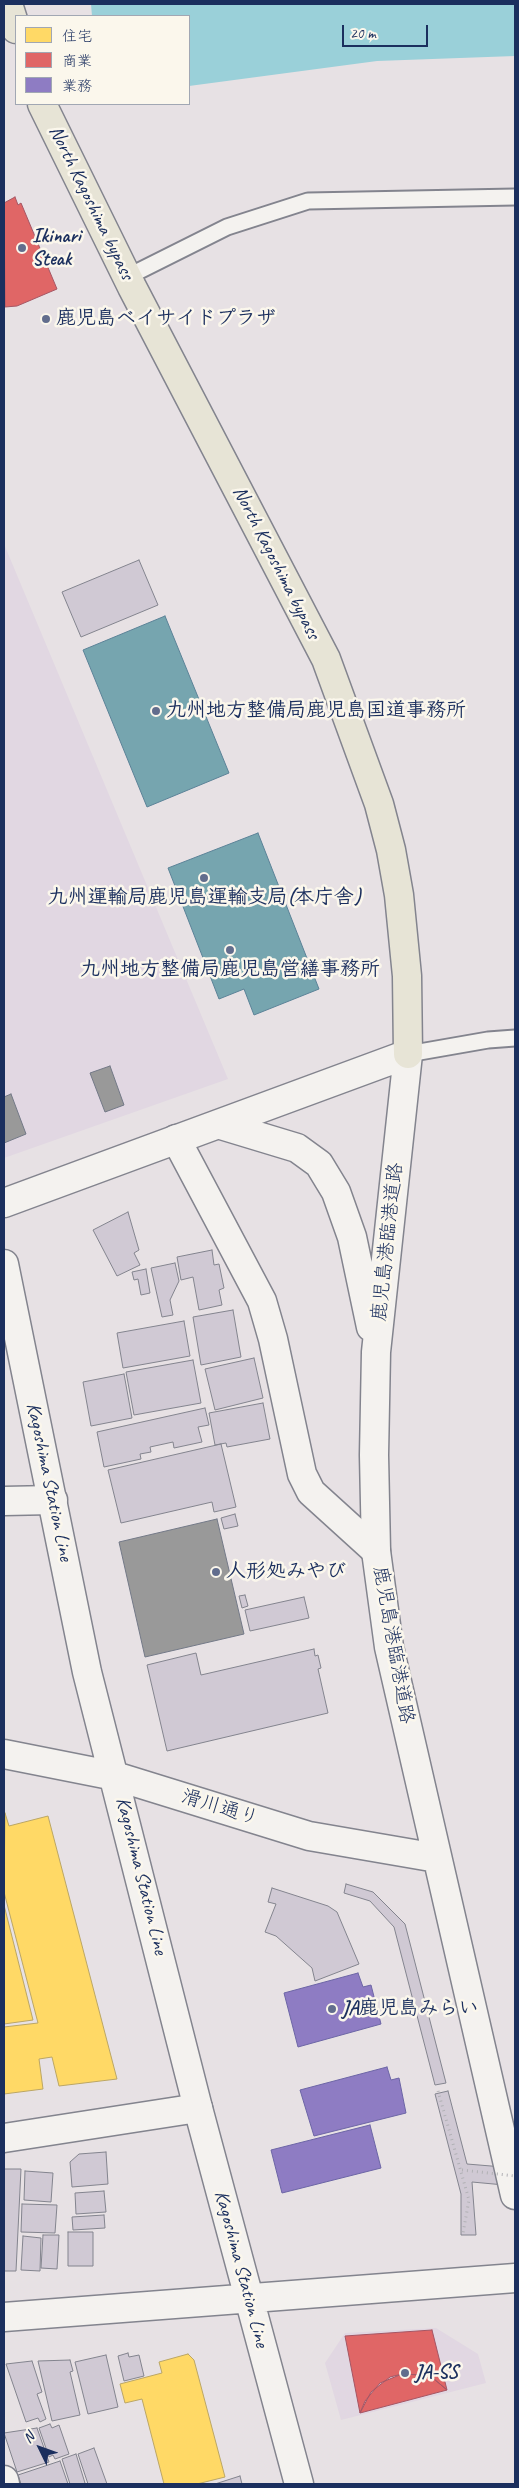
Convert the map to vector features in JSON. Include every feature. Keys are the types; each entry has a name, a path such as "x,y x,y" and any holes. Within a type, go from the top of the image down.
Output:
{"highway":[{"path":"8,4 15,26"},
{"name":"North Kagoshima bypass","path":"42,105 127,277 322,651 353,730 379,804 391,850 399,895 407,976 408,1054"}],"street":[{"path":"4,1203 176,1139 221,1125 408,1054"},
{"name":"鹿児島港臨港道路","path":"408,1054 376,1352 374,1455 376,1551 389,1647 515,2195"},
{"path":"221,1125 297,1148 319,1164 336,1192 352,1236 376,1352"},
{"path":"176,1139 262,1301 273,1339 302,1474 311,1492 376,1551"},
{"name":"Kagoshima Station Line","path":"4,1264 88,1672 116,1776 198,2108 299,2484"},
{"path":"4,1501 53,1500"},
{"name":"滑川通り","path":"4,1754 116,1776 309,1836 437,1858"},
{"path":"4,2138 198,2108"},
{"path":"4,2317 515,2278"},
{"path":"4,2480 5,2484"}],"lane":[{"path":"127,277 226,227 308,201 515,197"},
{"path":"408,1054 488,1040 515,1038"}],"path":[{"path":"438,2091 469,2200 463,2234"},
{"path":"462,2170 515,2176"}],"shaded area":[{"path":"4,544 228,1079 4,1158"},
{"name":"JA-SS","path":"436,2328 478,2354 486,2383 341,2420 325,2363 345,2333"}],"water":[{"path":"91,4 515,4 515,56 377,61 190,86 190,15 92,15"}],"building: 住宅":[{"path":"5,1813 9,1826 48,1816 117,2079 59,2086 52,2057 39,2059 43,2089 4,2094 4,2027 38,2023 4,1892"},
{"path":"4,1905 33,2020 4,2024"},
{"path":"188,2354 194,2360 225,2477 197,2484 164,2484 142,2399 125,2403 120,2384 162,2373 159,2362"}],"building: 商業":[{"name":"Ikinari Steak","path":"15,197 18,205 21,203 57,289 17,306 5,307 4,203"},
{"path":"432,2330 447,2390 434,2379 422,2375 402,2374 390,2377 371,2392 360,2413 345,2336"},
{"path":"402,2374 422,2375 434,2379 447,2390 360,2413 365,2401 380,2383"}],"building: 業務":[{"name":"JA鹿児島みらい","path":"358,1973 363,1987 371,1985 381,2024 298,2047 284,1993"},
{"path":"387,2067 391,2080 399,2078 406,2113 314,2136 300,2090"},
{"path":"370,2125 381,2168 282,2193 271,2150"}],"building: 公共":[{"name":"九州地方整備局鹿児島国道事務所","path":"165,616 229,773 147,807 83,650"},
{"path":"258,833 319,989 254,1015 244,989 219,999 168,868"}],"building: 工業":[{"path":"110,1066 124,1105 105,1112 90,1073"},
{"path":"11,1094 26,1134 4,1143 4,1097"},
{"path":"217,1519 244,1634 145,1657 119,1542"}],"building: その他":[{"path":"139,560 158,605 81,637 62,592"},
{"path":"128,1212 139,1250 134,1253 140,1265 117,1276 93,1230"},
{"path":"212,1250 214,1265 219,1264 224,1288 219,1290 222,1305 199,1310 193,1277 181,1280 177,1257"},
{"path":"175,1263 179,1281 170,1300 173,1315 162,1317 151,1268"},
{"path":"146,1269 150,1293 141,1295 138,1279 134,1280 132,1272"},
{"path":"233,1310 241,1357 201,1365 193,1317"},
{"path":"184,1321 190,1356 123,1368 117,1333"},
{"path":"254,1358 263,1398 215,1410 205,1369"},
{"path":"193,1360 201,1403 134,1415 126,1372"},
{"path":"124,1374 132,1418 91,1426 83,1382"},
{"path":"263,1403 270,1439 227,1447 226,1443 215,1445 209,1413"},
{"path":"205,1408 209,1425 198,1427 202,1442 174,1448 173,1442 150,1447 151,1452 140,1454 141,1459 104,1467 97,1432"},
{"path":"221,1444 236,1507 214,1512 212,1502 121,1523 108,1470"},
{"path":"235,1514 238,1526 224,1529 221,1518"},
{"path":"245,1595 248,1606 242,1608 239,1596"},
{"path":"304,1597 309,1618 250,1631 245,1610"},
{"path":"314,1649 315,1656 318,1655 321,1668 318,1669 328,1713 167,1751 147,1665 196,1653 201,1675"},
{"path":"346,1884 373,1892 405,1924 446,2083 435,2085 394,1927 370,1901 344,1893"},
{"path":"272,1888 328,1906 337,1912 359,1964 315,1981 312,1968 276,1936 265,1932 276,1904 268,1902"},
{"path":"448,2091 467,2164 515,2168 515,2186 472,2182 476,2235 461,2235 461,2194 435,2094"},
{"path":"106,2152 108,2184 72,2187 70,2162 79,2154"},
{"path":"4,2169 21,2169 16,2271 4,2271"},
{"path":"25,2171 53,2173 51,2202 24,2200"},
{"path":"104,2191 106,2212 76,2214 75,2193"},
{"path":"22,2204 57,2205 55,2233 21,2232"},
{"path":"104,2215 105,2228 73,2230 72,2217"},
{"path":"68,2232 93,2232 93,2266 68,2266"},
{"path":"43,2235 59,2235 57,2269 41,2268"},
{"path":"23,2236 41,2238 40,2271 21,2270"},
{"path":"128,2353 129,2357 139,2355 144,2376 124,2381 118,2356"},
{"path":"106,2355 118,2407 88,2414 75,2362"},
{"path":"70,2360 73,2371 70,2372 80,2415 52,2421 38,2361"},
{"path":"32,2361 42,2392 37,2394 46,2419 40,2422 38,2418 26,2422 6,2364"},
{"path":"50,2424 52,2428 59,2425 69,2454 55,2459 53,2455 49,2457 39,2428"},
{"path":"37,2428 49,2462 17,2472 4,2433"},
{"path":"94,2448 107,2484 88,2484 78,2454"},
{"path":"76,2454 85,2483 70,2484 62,2459"},
{"path":"60,2461 68,2484 21,2484 18,2475"},
{"path":"240,2476 242,2484 215,2484"}],"place":[{"name":"Ikinari Steak","path":"22,248"},
{"name":"鹿児島ベイサイドプラザ","path":"46,319"},
{"name":"九州地方整備局鹿児島国道事務所","path":"156,711"},
{"name":"九州運輸局鹿児島運輸支局(本庁舎)","path":"204,878"},
{"name":"九州地方整備局鹿児島営繕事務所","path":"230,950"},
{"name":"人形処みやび","path":"216,1572"},
{"name":"JA鹿児島みらい","path":"332,2009"},
{"name":"JA-SS","path":"405,2373"}]}
